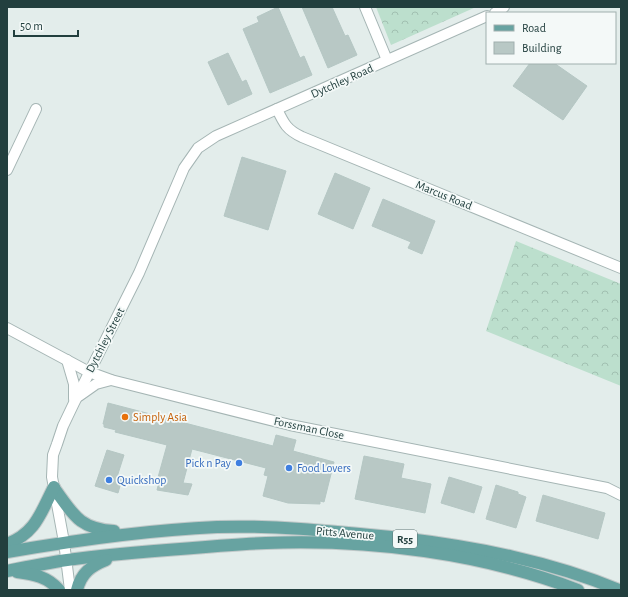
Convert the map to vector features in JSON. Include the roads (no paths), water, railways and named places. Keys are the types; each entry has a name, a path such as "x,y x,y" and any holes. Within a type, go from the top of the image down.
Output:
{"main road":[{"path":"7,544 30,530 40,517 54,487 73,514 80,521 89,526 102,530 141,532"},
{"name":"Pitts Avenue","path":"64,542 141,532 218,527 311,530 422,541 510,555 565,570 619,590"},
{"name":"R55","path":"7,552 64,542"},
{"name":"Pitts Avenue","path":"67,560 266,543 332,543 402,548 461,557 511,568 578,590"},
{"path":"77,590 85,572 97,563 118,555"},
{"name":"R55","path":"8,571 67,560"},
{"path":"8,571 26,573 46,579 53,583 59,590"}],"street":[{"path":"365,7 388,60"},
{"name":"Dytchley Road","path":"198,148 216,136 486,16"},
{"path":"7,170 36,109"},
{"name":"Marcus Road","path":"277,109 287,128 298,135 621,268"},
{"name":"Dytchley Street","path":"70,590 67,560 54,487 52,467 53,455 63,426 139,273 184,168 198,148"},
{"name":"Forssman Close","path":"7,328 89,372 110,380 290,425 607,488 621,495"},
{"path":"67,360 74,384 76,400"},
{"path":"76,400 96,384 110,380"}],"place":[{"name":"Simply Asia","path":"125,417"},
{"name":"Pick n Pay","path":"239,463"},
{"name":"Food Lovers","path":"289,468"},
{"name":"Quickshop","path":"109,480"}]}
